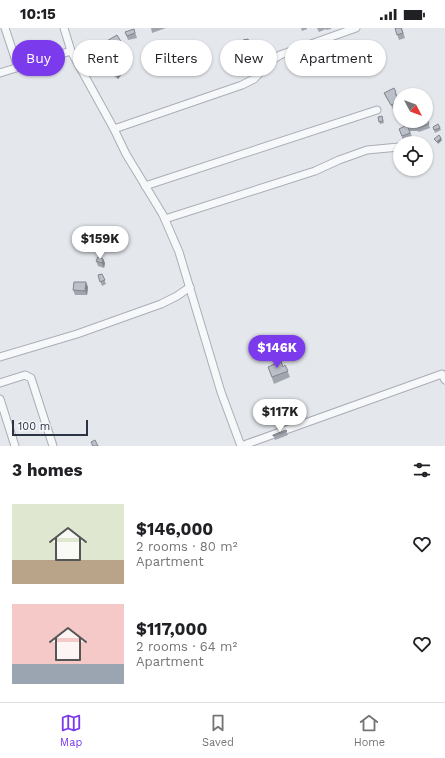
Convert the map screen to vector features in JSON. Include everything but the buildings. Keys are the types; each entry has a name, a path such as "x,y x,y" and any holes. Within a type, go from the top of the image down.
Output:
{"street":[{"path":"5,28 12,49"},
{"path":"64,28 71,51 126,154 164,219 179,252 221,392 241,446 444,376"},
{"path":"114,129 242,85 254,79 271,61 280,55 338,31 356,28"},
{"path":"65,53 71,51"},
{"path":"0,73 12,69"},
{"path":"145,186 377,110"},
{"path":"164,219 315,171 339,160 367,150 393,148"},
{"path":"0,357 78,334 162,304 190,287"},
{"path":"0,383 25,375 31,378 53,446"},
{"path":"0,399 15,446"}]}
